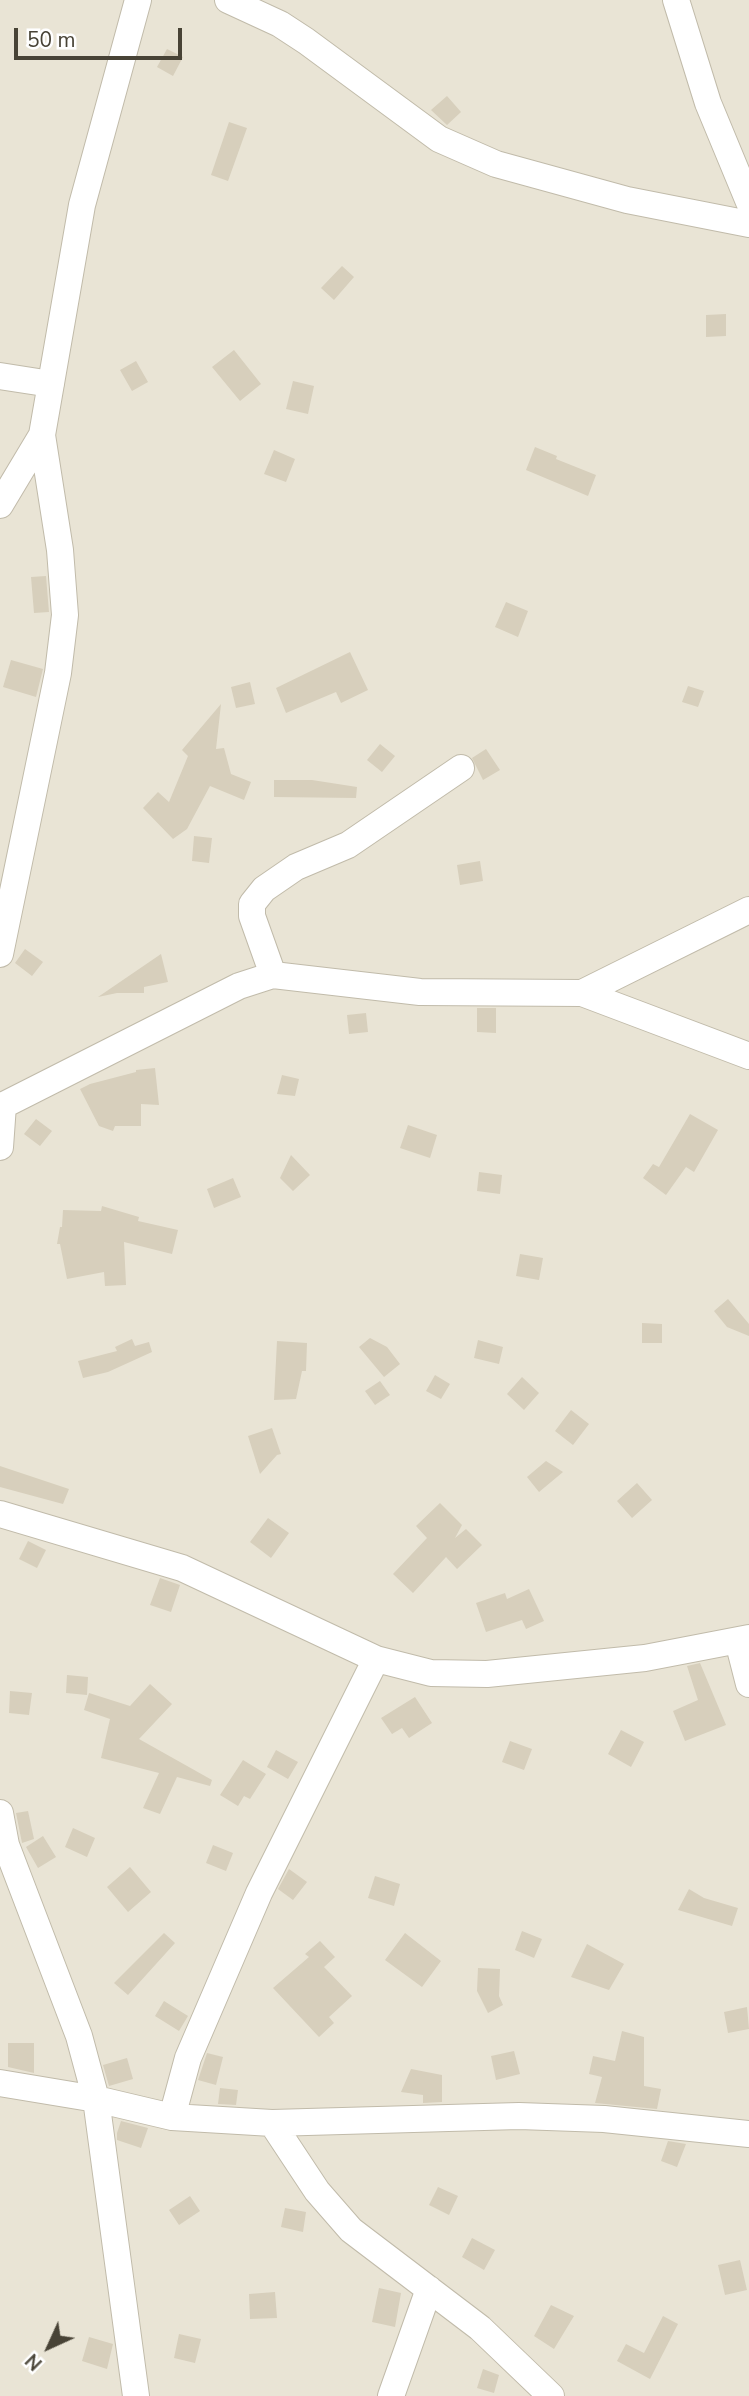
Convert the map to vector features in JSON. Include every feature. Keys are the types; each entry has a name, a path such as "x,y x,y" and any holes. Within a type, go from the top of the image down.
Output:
{"street":[{"path":"0,954 58,673 65,615 60,550 42,435 82,205 138,0"},
{"path":"228,0 280,24 306,41 439,139 496,164 614,196 749,224"},
{"path":"676,0 708,103 749,202"},
{"path":"0,376 51,384"},
{"path":"0,505 42,435"},
{"path":"273,975 253,916 252,904 264,890 296,867 348,845 461,768"},
{"path":"582,993 749,910"},
{"path":"0,1147 2,1106 239,986 273,975 420,992 582,993 749,1056"},
{"path":"0,1514 182,1568 376,1659 431,1673 486,1674 645,1658 744,1640 749,1684"},
{"path":"172,2117 188,2058 259,1893 376,1659"},
{"path":"0,1813 6,1845 79,2036 96,2099 136,2396"},
{"path":"0,2083 96,2099 172,2117 272,2123 519,2116 604,2119 749,2134"},
{"path":"272,2123 317,2191 351,2230 480,2328 551,2396"},
{"path":"391,2396 429,2289"}],"shaded area":[{"path":"0,0 749,0 749,2396 0,2396"}],"building":[{"path":"167,49 183,57 173,76 157,67"},
{"path":"447,96 461,112 447,125 431,110"},
{"path":"229,122 247,128 228,181 211,175"},
{"path":"342,266 354,277 334,300 321,288"},
{"path":"726,314 726,336 706,337 706,315"},
{"path":"234,350 261,384 240,401 212,367"},
{"path":"136,361 148,382 132,391 120,370"},
{"path":"293,381 314,386 308,414 286,409"},
{"path":"535,447 557,456 556,459 596,475 588,496 526,470"},
{"path":"274,450 295,459 286,482 264,474"},
{"path":"46,576 49,612 34,613 31,577"},
{"path":"506,602 528,611 518,637 495,627"},
{"path":"350,652 368,690 341,703 336,692 286,713 276,688"},
{"path":"11,660 43,669 36,697 3,687"},
{"path":"250,682 255,704 236,708 231,687"},
{"path":"688,686 704,691 698,707 682,702"},
{"path":"221,704 216,749 224,748 231,774 251,782 244,800 210,786 187,829 173,839 143,808 158,792 169,802 188,756 182,750"},
{"path":"380,744 395,756 382,772 367,760"},
{"path":"486,749 500,770 483,780 472,758"},
{"path":"274,780 312,780 357,787 356,798 274,797"},
{"path":"194,836 212,838 209,863 192,861"},
{"path":"480,861 483,881 460,885 457,865"},
{"path":"25,949 43,962 32,976 15,963"},
{"path":"161,954 168,982 144,987 144,993 117,993 98,997"},
{"path":"477,1008 496,1008 496,1033 477,1032"},
{"path":"366,1013 368,1032 349,1034 347,1015"},
{"path":"155,1068 159,1105 141,1104 141,1126 115,1126 113,1131 99,1126 80,1089 136,1070"},
{"path":"282,1075 299,1079 295,1096 277,1094"},
{"path":"690,1114 718,1130 694,1172 686,1167 666,1195 643,1178 653,1164 659,1167"},
{"path":"36,1119 52,1131 40,1146 24,1134"},
{"path":"408,1125 437,1135 430,1158 400,1148"},
{"path":"291,1155 310,1175 293,1191 280,1178"},
{"path":"479,1172 502,1175 500,1194 477,1191"},
{"path":"233,1178 241,1197 214,1208 207,1189"},
{"path":"102,1206 139,1217 138,1221 178,1230 172,1254 124,1242 126,1285 105,1286 104,1272 67,1279 60,1244 57,1244 63,1210 101,1211"},
{"path":"520,1254 543,1258 539,1280 516,1276"},
{"path":"728,1299 749,1324 749,1336 727,1327 714,1311"},
{"path":"642,1323 662,1324 662,1343 642,1343"},
{"path":"370,1338 387,1347 400,1364 384,1377 359,1347"},
{"path":"132,1339 135,1346 149,1342 152,1352 108,1372 83,1378 78,1361 117,1351 115,1347"},
{"path":"478,1340 503,1347 499,1364 474,1358"},
{"path":"277,1341 307,1343 306,1371 302,1371 296,1399 274,1400"},
{"path":"435,1375 450,1384 441,1399 426,1391"},
{"path":"522,1377 539,1393 524,1410 507,1394"},
{"path":"380,1381 390,1395 375,1405 365,1391"},
{"path":"571,1410 589,1424 573,1445 555,1431"},
{"path":"272,1428 281,1454 260,1474 248,1436"},
{"path":"546,1461 563,1472 539,1492 527,1477"},
{"path":"0,1466 69,1489 63,1504 0,1487"},
{"path":"637,1483 652,1500 632,1518 617,1501"},
{"path":"440,1503 462,1525 455,1538 466,1529 482,1545 457,1569 446,1557 413,1593 393,1574 427,1538 416,1526"},
{"path":"268,1518 289,1533 271,1558 250,1542"},
{"path":"28,1541 46,1550 37,1568 19,1559"},
{"path":"160,1578 180,1585 171,1612 150,1605"},
{"path":"529,1589 544,1621 526,1629 522,1620 486,1632 476,1603 505,1593 507,1599"},
{"path":"700,1663 726,1725 685,1741 673,1711 698,1700 687,1666"},
{"path":"67,1675 88,1677 87,1695 66,1693"},
{"path":"150,1684 172,1704 139,1739 212,1780 210,1786 177,1777 160,1814 143,1808 159,1773 101,1758 110,1719 84,1710 89,1693 130,1706"},
{"path":"10,1691 32,1693 29,1715 9,1713"},
{"path":"415,1697 432,1723 409,1738 402,1728 392,1734 381,1718"},
{"path":"621,1730 644,1742 631,1767 608,1754"},
{"path":"510,1741 532,1749 524,1770 502,1762"},
{"path":"276,1750 298,1762 288,1779 267,1767"},
{"path":"243,1760 266,1774 250,1799 244,1796 238,1806 220,1795"},
{"path":"28,1811 34,1839 22,1843 16,1813"},
{"path":"73,1828 95,1838 87,1857 65,1847"},
{"path":"43,1836 56,1857 38,1868 26,1847"},
{"path":"213,1845 233,1853 226,1871 206,1863"},
{"path":"130,1867 151,1892 128,1912 107,1887"},
{"path":"289,1869 307,1882 293,1900 278,1889"},
{"path":"375,1876 400,1884 394,1906 368,1898"},
{"path":"689,1889 704,1898 738,1908 732,1926 678,1910"},
{"path":"522,1931 542,1939 534,1958 515,1950"},
{"path":"164,1933 175,1943 128,1995 114,1983"},
{"path":"405,1933 441,1961 422,1987 385,1960"},
{"path":"320,1941 335,1957 324,1967 352,1996 329,2017 334,2023 319,2037 273,1988 309,1957 305,1954"},
{"path":"587,1944 624,1964 609,1990 571,1977"},
{"path":"478,1968 500,1969 499,1996 503,2005 488,2013 477,1991"},
{"path":"164,2001 188,2016 179,2031 155,2016"},
{"path":"747,2007 749,2029 728,2033 724,2012"},
{"path":"622,2031 644,2037 644,2086 661,2089 657,2109 595,2103 602,2077 589,2074 593,2056 615,2061"},
{"path":"8,2043 34,2043 34,2073 8,2067"},
{"path":"514,2051 520,2074 496,2080 491,2056"},
{"path":"207,2053 223,2057 216,2085 198,2080"},
{"path":"127,2058 133,2079 109,2086 103,2065"},
{"path":"411,2069 442,2075 442,2102 423,2103 423,2095 401,2092"},
{"path":"220,2088 238,2090 236,2105 218,2104"},
{"path":"121,2121 148,2128 141,2148 117,2140"},
{"path":"668,2141 686,2144 677,2167 661,2161"},
{"path":"438,2187 458,2196 449,2215 429,2205"},
{"path":"190,2196 200,2211 179,2225 169,2210"},
{"path":"285,2208 306,2212 303,2232 281,2227"},
{"path":"472,2238 495,2250 484,2270 462,2257"},
{"path":"740,2260 747,2290 725,2295 718,2265"},
{"path":"379,2288 401,2293 395,2327 372,2322"},
{"path":"275,2292 277,2318 250,2319 249,2294"},
{"path":"551,2305 574,2316 554,2349 534,2336"},
{"path":"663,2316 678,2324 650,2379 617,2361 626,2344 644,2353"},
{"path":"179,2334 201,2339 195,2363 174,2358"},
{"path":"89,2337 113,2344 107,2369 82,2361"},
{"path":"483,2369 499,2375 494,2393 477,2388"}]}
